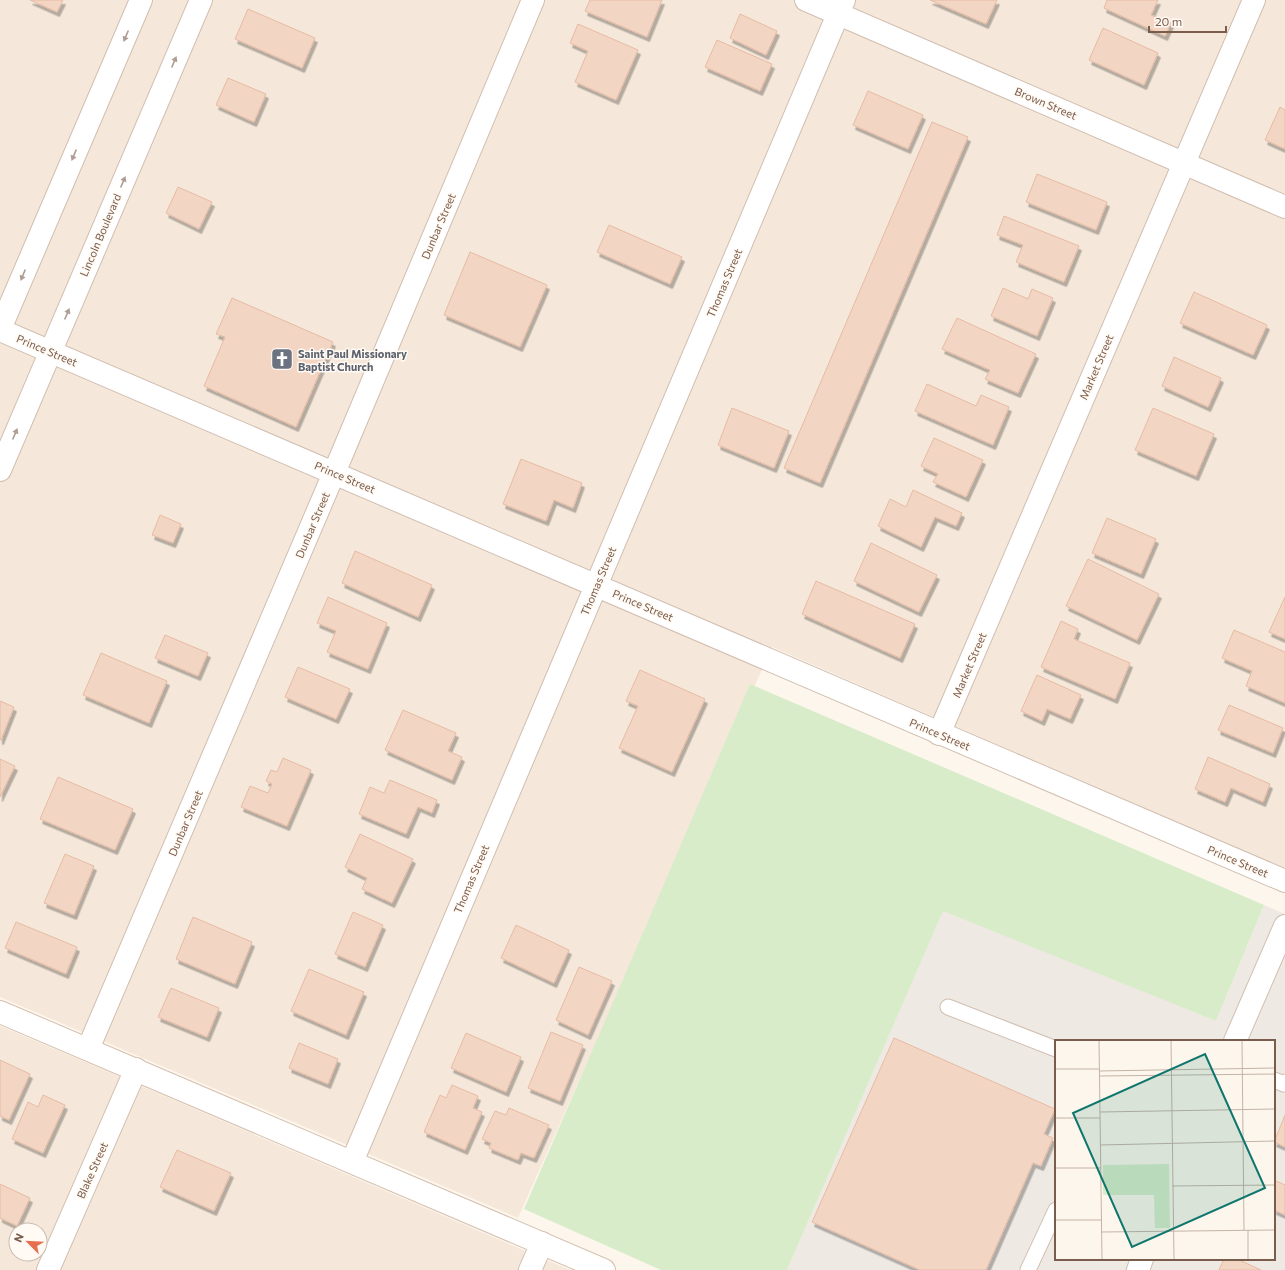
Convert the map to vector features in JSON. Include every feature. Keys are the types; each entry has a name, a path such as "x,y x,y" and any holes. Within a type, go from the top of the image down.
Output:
{"street":[{"path":"0,330 141,0"},
{"name":"Lincoln Boulevard","path":"0,470 201,0"},
{"name":"Dunbar Street","path":"88,1049 334,473 533,0"},
{"name":"Brown Street","path":"806,0 842,7 1285,207"},
{"name":"Market Street","path":"940,734 1183,162 1254,0"},
{"name":"Thomas Street","path":"352,1162 842,7"},
{"name":"Prince Street","path":"0,330 1285,881"},
{"path":"1235,1040 1285,926"},
{"path":"0,1012 604,1270"},
{"name":"Blake Street","path":"48,1270 136,1069"},
{"path":"530,1270 542,1243"},
{"path":"1138,1270 1142,1260"}],"lane":[{"path":"948,1007 1055,1049"},
{"path":"1275,1080 1284,1084 1285,1082"},
{"path":"1028,1270 1055,1212"}],"shaded area":[{"path":"0,0 1285,0 1285,869 772,647 518,1218 0,997"},
{"path":"1264,905 1285,914 1285,1270 787,1270 943,910 1216,1021"},
{"path":"0,1026 83,1061 570,1270 0,1270"}],"green space":[{"path":"750,684 1264,905 1216,1021 943,911 787,1270 661,1270 524,1209"}],"building":[{"path":"30,0 63,0 57,12"},
{"path":"590,0 662,0 647,37 585,11"},
{"path":"930,0 997,0 986,24"},
{"path":"1107,0 1158,0 1151,15 1171,23 1165,36 1104,8"},
{"path":"248,9 315,38 302,68 235,39"},
{"path":"740,14 777,31 766,55 730,38"},
{"path":"578,24 638,50 616,100 575,82 588,51 570,43"},
{"path":"1103,28 1158,53 1144,85 1089,60"},
{"path":"717,40 772,64 760,91 705,67"},
{"path":"228,78 266,94 254,122 216,105"},
{"path":"868,91 923,115 908,149 853,125"},
{"path":"1280,107 1285,110 1285,149 1265,140"},
{"path":"932,122 968,137 820,483 784,468"},
{"path":"1037,174 1107,202 1096,230 1026,202"},
{"path":"178,187 212,202 199,229 166,213"},
{"path":"1004,216 1079,246 1064,282 1016,262 1023,245 997,235"},
{"path":"609,225 682,257 670,284 597,252"},
{"path":"470,252 547,285 520,347 444,315"},
{"path":"1003,288 1028,299 1032,289 1053,298 1037,336 991,316"},
{"path":"1194,292 1267,325 1253,355 1180,323"},
{"path":"232,298 333,342 296,427 204,386 225,337 216,334"},
{"path":"957,318 1036,354 1018,393 985,379 990,370 942,349"},
{"path":"1174,357 1221,378 1208,407 1162,386"},
{"path":"927,384 976,406 981,395 1009,407 993,445 915,411"},
{"path":"732,408 789,431 774,468 718,445"},
{"path":"1153,408 1214,434 1196,476 1135,450"},
{"path":"934,438 983,460 966,497 933,482 938,474 921,466"},
{"path":"521,459 582,483 573,508 554,500 546,521 503,504"},
{"path":"913,490 962,513 956,526 935,517 921,547 878,526 890,499 906,507"},
{"path":"160,515 181,524 173,543 152,535"},
{"path":"1107,518 1156,539 1141,574 1092,553"},
{"path":"871,543 937,575 919,612 854,581"},
{"path":"355,551 432,585 418,617 342,583"},
{"path":"1088,559 1159,594 1137,640 1066,606"},
{"path":"816,581 915,624 900,658 802,614"},
{"path":"328,597 387,623 368,669 327,652 336,631 317,623"},
{"path":"1285,597 1285,639 1269,632"},
{"path":"1061,621 1078,629 1074,639 1130,663 1115,699 1041,667"},
{"path":"1234,630 1285,652 1285,703 1246,686 1252,671 1222,658"},
{"path":"165,635 208,653 198,676 155,658"},
{"path":"101,653 167,681 149,723 83,695"},
{"path":"298,667 350,689 336,719 285,697"},
{"path":"640,670 705,699 672,772 619,748 638,706 626,701"},
{"path":"1037,675 1081,695 1070,719 1047,709 1042,721 1021,711"},
{"path":"0,701 14,707 1,740 0,740"},
{"path":"1229,705 1283,728 1273,753 1218,730"},
{"path":"403,710 456,733 448,751 462,757 452,780 385,750"},
{"path":"1208,757 1270,784 1263,802 1231,788 1225,802 1195,789"},
{"path":"283,758 311,770 287,826 241,807 250,786 268,793 272,784 266,781 271,770 277,772"},
{"path":"0,759 15,766 0,797"},
{"path":"58,777 133,809 115,850 40,819"},
{"path":"390,780 437,800 432,813 418,807 406,834 359,814 370,787 384,793"},
{"path":"360,834 413,859 392,903 362,889 367,878 345,867"},
{"path":"65,854 94,866 74,915 44,903"},
{"path":"353,912 383,925 365,967 335,954"},
{"path":"193,917 252,942 235,984 176,959"},
{"path":"16,922 77,947 66,974 5,948"},
{"path":"516,925 569,950 554,983 501,958"},
{"path":"579,967 612,981 588,1035 556,1020"},
{"path":"309,969 364,992 346,1035 291,1011"},
{"path":"171,988 219,1008 207,1037 158,1017"},
{"path":"551,1032 583,1045 560,1101 528,1088"},
{"path":"466,1033 521,1057 506,1092 451,1068"},
{"path":"894,1038 1055,1109 1044,1134 1053,1138 1041,1166 1033,1163 986,1270 920,1270 812,1222"},
{"path":"299,1043 338,1059 328,1084 289,1068"},
{"path":"0,1060 30,1074 9,1120 0,1116"},
{"path":"452,1085 478,1096 473,1108 482,1112 465,1150 424,1132 440,1095 446,1098"},
{"path":"43,1095 65,1105 43,1153 12,1139 28,1102 38,1107"},
{"path":"509,1108 549,1125 534,1158 521,1153 518,1160 489,1148 491,1143 482,1139 495,1111 506,1115"},
{"path":"1285,1115 1285,1147 1275,1142"},
{"path":"177,1150 231,1173 214,1211 160,1187"},
{"path":"1275,1180 1285,1185 1285,1215 1275,1210"},
{"path":"0,1184 30,1198 19,1222 8,1222 0,1218"},
{"path":"1224,1260 1239,1260 1261,1270 1219,1270"}],"place":[{"name":"Saint Paul Missionary Baptist Church","path":"282,359"}]}
